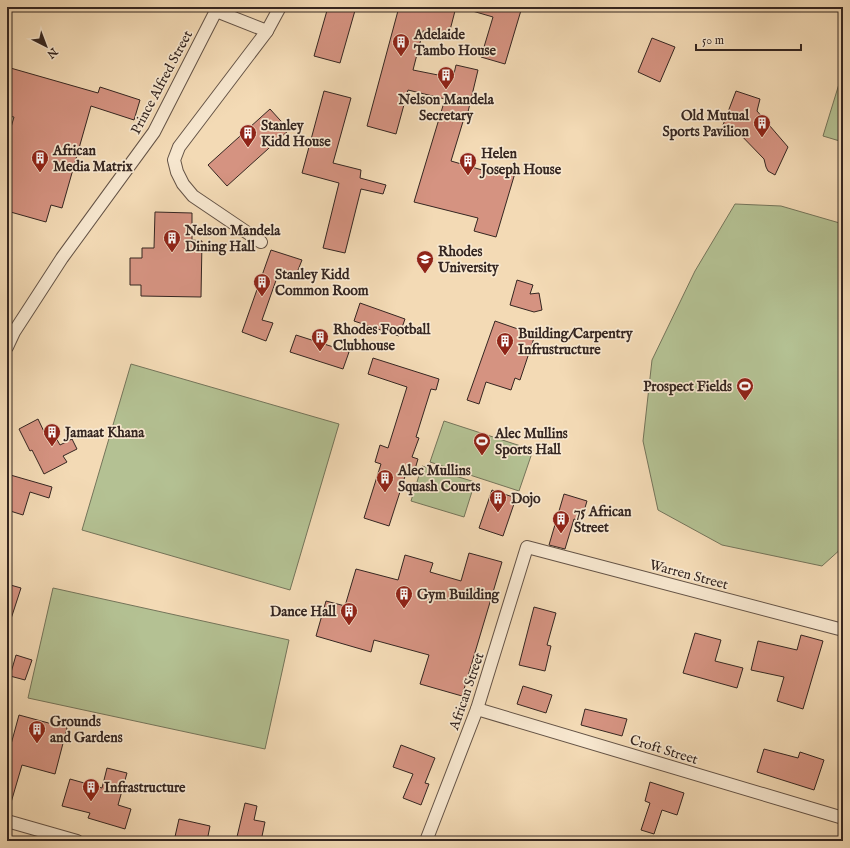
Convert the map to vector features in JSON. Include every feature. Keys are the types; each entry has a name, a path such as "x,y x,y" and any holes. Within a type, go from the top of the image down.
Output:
{"street":[{"path":"261,242 193,196 183,184 177,172 174,160 179,147 267,31 280,7"},
{"path":"217,9 267,31"},
{"name":"Prince Alfred Street","path":"7,347 14,332 62,258 154,132 217,9"},
{"name":"Warren Street","path":"527,547 843,630"},
{"name":"African Street","path":"426,841 477,709 527,547"},
{"name":"Croft Street","path":"477,709 843,818"},
{"path":"7,821 77,841"}],"green space":[{"path":"843,71 843,142 823,136"},
{"name":"Prospect Fields","path":"735,204 781,206 843,224 843,547 822,566 722,545 658,510 643,441 652,360 695,271"},
{"path":"131,364 339,424 290,590 82,530"},
{"name":"Alec Mullins Sports Hall","path":"444,421 533,450 519,491 430,462"},
{"path":"422,466 475,482 464,517 411,501"},
{"path":"53,588 289,640 265,749 28,698"}],"building":[{"path":"328,7 356,7 340,63 314,56"},
{"path":"399,7 456,7 448,38 423,31 413,70 453,78 456,65 478,70 467,116 465,115 451,161 489,172 491,166 515,173 496,237 474,231 478,218 414,202 445,99 408,90 396,134 367,126"},
{"name":"Adelaide Tambo House","path":"470,7 522,7 505,64 481,57 493,17 469,10"},
{"path":"652,38 675,47 660,82 638,72"},
{"name":"African Media Matrix","path":"7,67 98,93 100,87 140,100 134,120 91,106 62,208 51,205 46,222 7,211 7,141 14,117 7,116"},
{"path":"324,91 351,98 333,163 361,170 360,178 386,185 383,194 361,189 345,253 323,248 339,183 302,173"},
{"name":"Old Mutual Sports Pavilion","path":"736,91 760,99 757,111 788,147 775,175 768,171 764,159 735,129 723,125"},
{"name":"Stanley Kidd House","path":"270,109 289,130 227,186 208,165"},
{"name":"Nelson Mandela Dining Hall","path":"155,212 192,213 192,240 202,241 201,297 141,296 141,285 130,285 130,258 142,258 142,248 154,248"},
{"name":"Stanley Kidd Common Room","path":"271,250 302,260 296,275 280,269 262,320 273,323 266,341 242,332"},
{"path":"517,280 533,285 530,294 539,293 542,310 534,312 510,305"},
{"path":"360,303 405,319 399,336 354,321"},
{"name":"Building/Carpentry Infrustructure","path":"495,321 535,335 520,380 515,378 511,390 486,382 479,404 467,400"},
{"name":"Rhodes Football Clubhouse","path":"296,335 349,352 343,369 290,352"},
{"path":"373,358 439,379 436,390 431,389 416,437 419,438 412,457 418,459 415,469 408,467 389,526 364,518 381,464 375,462 380,445 388,448 407,387 368,374"},
{"name":"Jamaat Khana","path":"38,419 48,440 55,436 60,445 72,439 77,449 63,456 67,462 44,474 19,429"},
{"path":"7,474 52,487 49,498 30,492 23,515 7,510"},
{"name":"Dojo","path":"492,490 516,498 503,536 479,528"},
{"name":"75 African Street","path":"564,494 587,501 581,521 574,519 565,549 549,545"},
{"path":"469,553 502,562 462,696 420,684 429,655 374,640 371,652 316,636 326,601 345,606 356,569 398,580 405,555 433,563 430,572 461,581"},
{"path":"7,584 21,588 9,625 7,624"},
{"path":"534,607 556,613 547,645 551,646 545,671 519,665"},
{"path":"695,633 721,640 715,661 743,668 737,688 683,673"},
{"path":"801,635 823,641 803,709 777,701 784,677 751,670 758,641 797,650"},
{"path":"16,655 32,660 25,680 10,676"},
{"path":"523,686 552,695 546,713 517,704"},
{"path":"585,709 627,719 622,736 581,725"},
{"name":"Grounds and Gardens","path":"19,715 67,728 55,774 22,765 10,806 7,806 7,759"},
{"path":"401,745 435,758 425,783 429,784 421,805 403,798 413,774 393,767"},
{"path":"764,749 798,758 800,752 824,760 814,790 757,772"},
{"name":"Infrastructure","path":"107,768 127,773 118,805 131,809 125,829 88,818 90,813 62,806 70,779 102,788"},
{"path":"650,782 684,793 677,815 662,810 654,834 641,830 650,803 645,801"},
{"path":"245,803 257,806 254,820 265,822 261,841 236,841"},
{"path":"179,819 210,826 207,841 174,841"}],"place":[{"name":"Adelaide Tambo House","path":"401,57"},
{"name":"Nelson Mandela Secretary","path":"446,90"},
{"name":"Old Mutual Sports Pavilion","path":"762,138"},
{"name":"Stanley Kidd House","path":"248,148"},
{"name":"African Media Matrix","path":"40,173"},
{"name":"Helen Joseph House","path":"468,176"},
{"name":"Nelson Mandela Dining Hall","path":"172,253"},
{"name":"Rhodes University","path":"425,274"},
{"name":"Stanley Kidd Common Room","path":"262,297"},
{"name":"Rhodes Football Clubhouse","path":"320,352"},
{"name":"Building/Carpentry Infrustructure","path":"505,356"},
{"name":"Prospect Fields","path":"745,401"},
{"name":"Jamaat Khana","path":"52,447"},
{"name":"Alec Mullins Sports Hall","path":"482,456"},
{"name":"Alec Mullins Squash Courts","path":"385,493"},
{"name":"Dojo","path":"498,513"},
{"name":"75 African Street","path":"561,534"},
{"name":"Gym Building","path":"404,609"},
{"name":"Dance Hall","path":"349,626"},
{"name":"Grounds and Gardens","path":"37,744"},
{"name":"Infrastructure","path":"91,802"}]}
